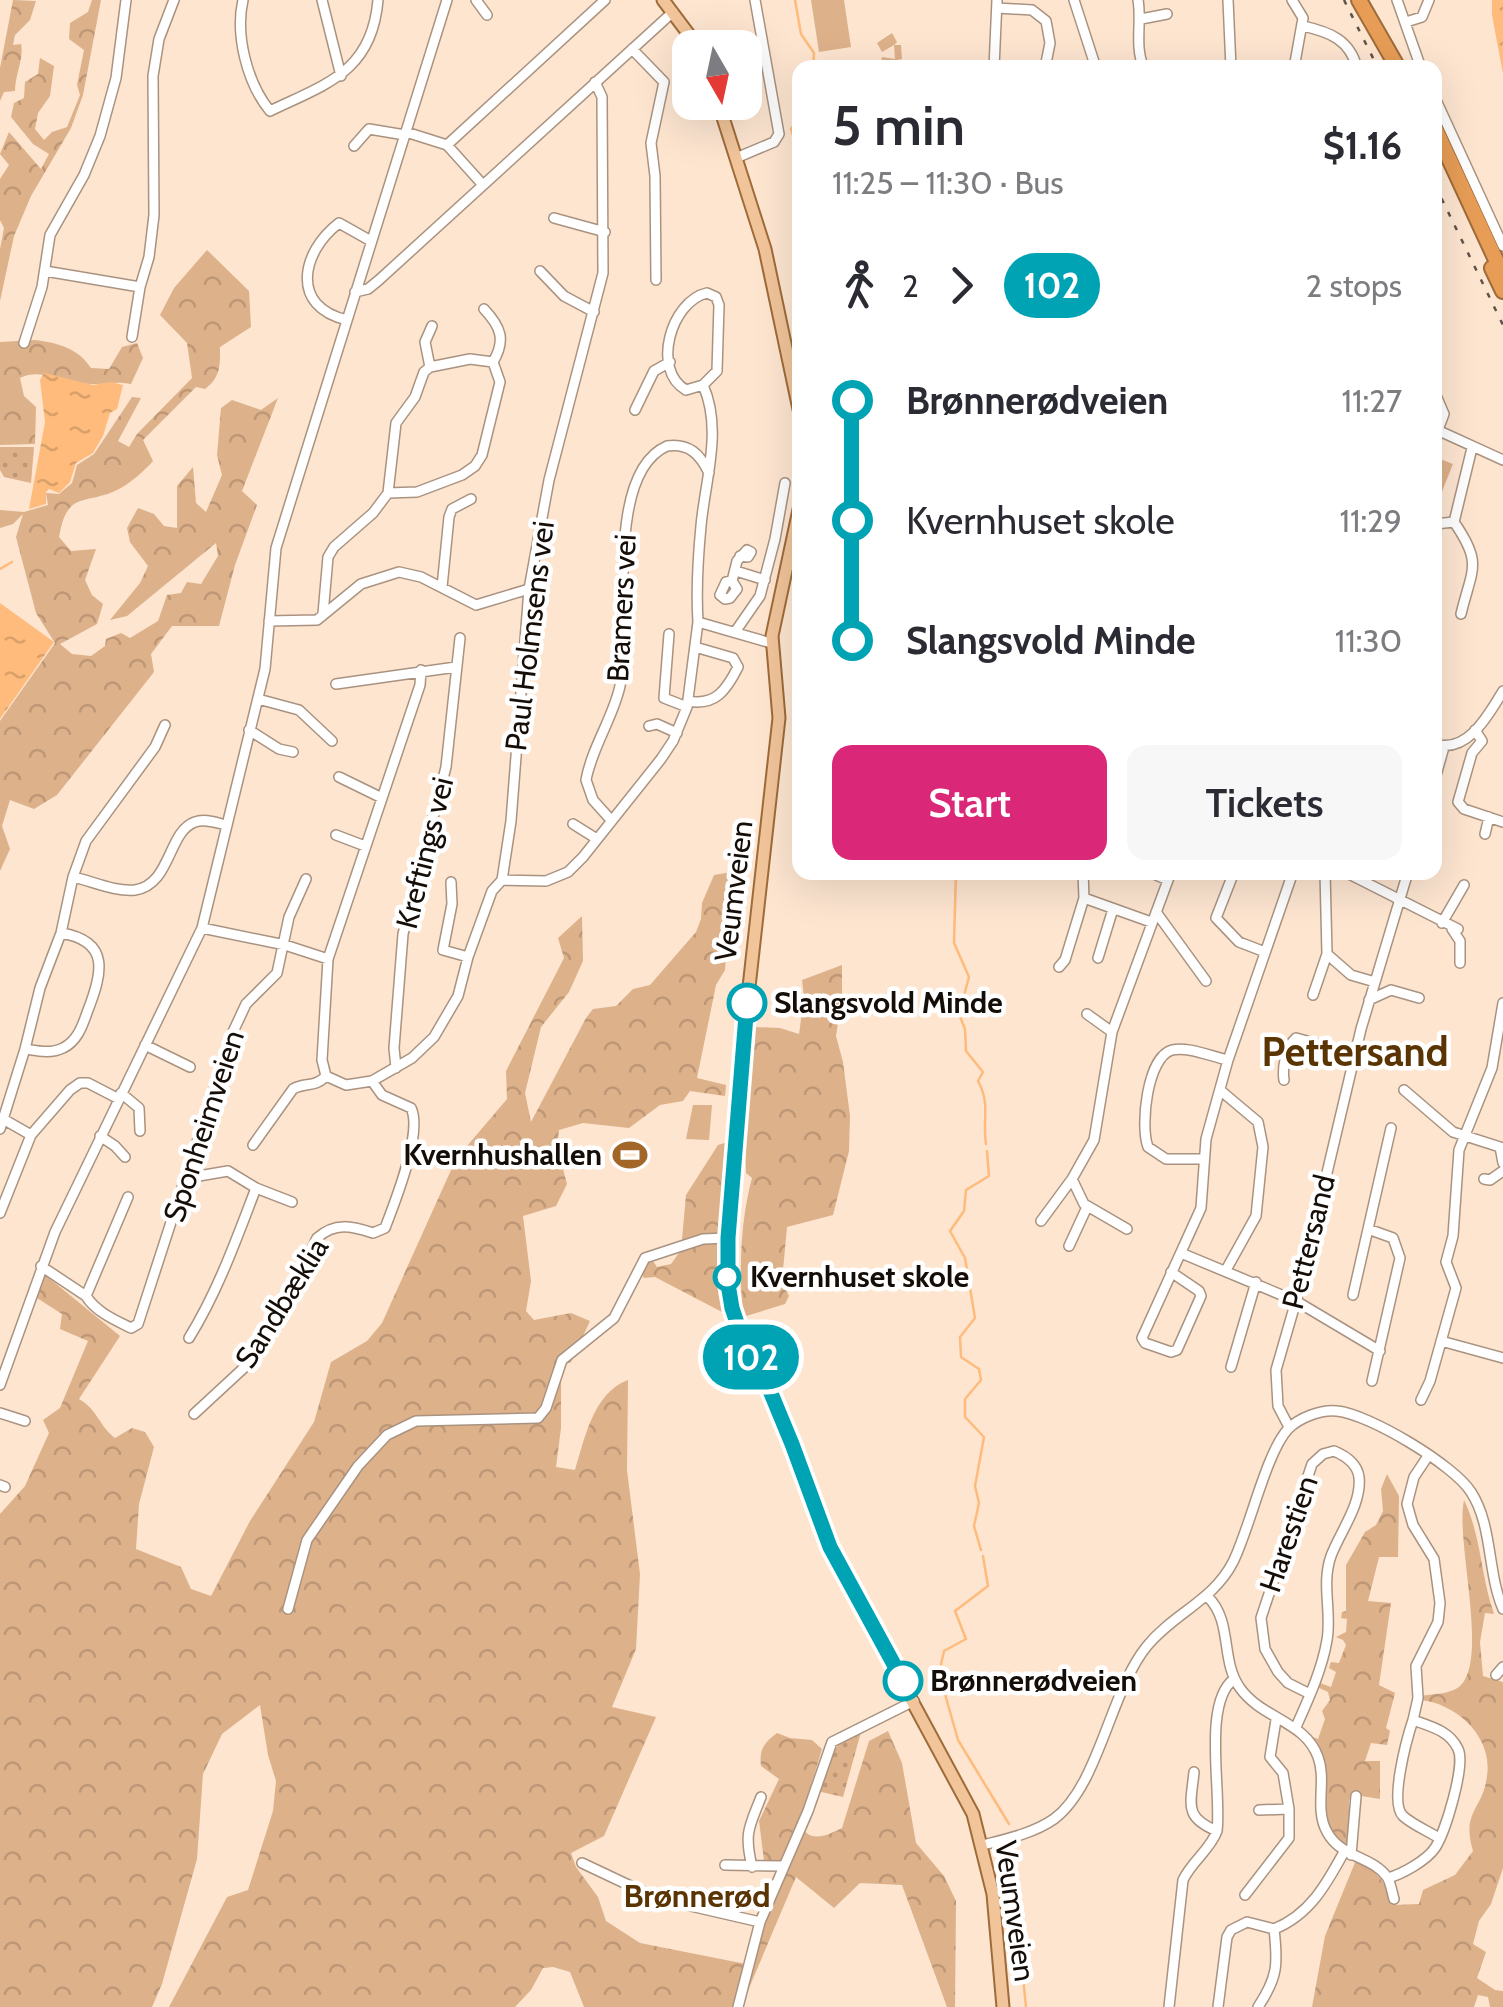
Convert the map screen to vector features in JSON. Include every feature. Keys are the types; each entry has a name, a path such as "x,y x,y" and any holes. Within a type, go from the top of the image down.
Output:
{"highway":[{"path":"1359,0 1393,60"},
{"path":"1368,0 1402,60"},
{"path":"1442,143 1503,274"},
{"path":"1442,160 1503,292"}],"main road":[{"path":"663,0 686,30"},
{"path":"724,120 765,248 792,376"},
{"name":"Veumveien","path":"792,543 771,643 780,718 749,980 728,1238 729,1295 738,1329 792,1444 830,1547 964,1792 984,1845 995,1907 1003,2007"}],"street":[{"path":"24,343 45,271 50,234 84,175 100,136 116,78 126,0"},
{"path":"132,337 154,214 153,76 160,39 174,0"},
{"path":"243,0 241,34 247,64 254,86 270,111 354,66 378,0"},
{"path":"322,0 341,76"},
{"path":"0,1385 42,1266 100,1136 202,928 265,669 276,548 447,0"},
{"path":"476,0 487,16"},
{"path":"447,145 606,0"},
{"path":"736,158 774,142 779,134 756,0"},
{"path":"1074,0 1093,60"},
{"path":"1138,0 1140,60"},
{"path":"1228,0 1231,60"},
{"path":"1292,0 1300,10 1303,26 1296,60"},
{"path":"1397,0 1418,60"},
{"path":"1406,22 1422,17 1429,0"},
{"path":"994,60 997,4 1032,10 1046,20 1050,43 1047,60"},
{"path":"355,292 368,289 379,280 673,12"},
{"path":"1141,18 1167,14"},
{"path":"1303,26 1346,43 1353,60"},
{"path":"632,48 664,82 651,143 656,280"},
{"name":"Paul Holmsens vei","path":"372,1081 423,1048 446,1020 458,996 492,890 502,880 529,589 550,480 602,273 602,97 595,82"},
{"path":"1442,113 1503,246"},
{"path":"354,146 369,129 406,133 447,145 483,185"},
{"path":"554,218 605,232"},
{"path":"347,320 332,316 318,305 307,284 308,263 339,223 372,240"},
{"path":"45,271 140,287"},
{"path":"540,271 576,305 594,312"},
{"path":"712,294 720,310 717,368 702,385 692,390 680,387 670,362 670,338 676,319 693,298 712,294"},
{"path":"388,493 417,492 462,475 482,455 500,382 493,362 502,343 499,326 484,309"},
{"path":"430,367 425,342 432,326"},
{"path":"324,614 328,557 388,493 396,423 414,397 421,376 430,367 470,359 493,362"},
{"path":"635,410 654,371 670,362"},
{"path":"502,880 554,879 575,866 668,749 677,732 687,704 695,647 701,526 712,446 709,406 702,385"},
{"path":"1442,428 1472,448 1503,460"},
{"name":"Bramers vei","path":"612,820 594,800 586,780 620,686 630,503 653,454 673,445 698,454 712,446"},
{"path":"1461,614 1474,560 1472,548 1454,522 1472,448"},
{"path":"698,454 710,468"},
{"path":"735,632 757,603 765,580 785,483"},
{"path":"442,587 449,517 462,502 471,499"},
{"path":"1442,523 1454,522"},
{"path":"740,556 734,576 765,580"},
{"path":"268,620 311,622 361,584 389,572 410,574 476,605 529,589"},
{"path":"698,622 771,643"},
{"path":"669,634 664,698 706,704 718,698 738,667 733,658 695,647"},
{"name":"Kreftings vei","path":"396,1068 394,1048 406,917 446,767 460,638"},
{"path":"336,684 456,666"},
{"path":"326,1076 322,1060 328,958 420,686 421,670"},
{"path":"1442,745 1462,742 1503,691"},
{"path":"258,698 298,710 332,741"},
{"path":"649,726 658,724 677,732"},
{"path":"31,1134 2,1124 40,988 61,933 73,876 86,842 155,747 165,726"},
{"path":"249,730 279,749 293,752"},
{"path":"1475,730 1482,741 1472,753 1458,802 1464,809 1503,822"},
{"path":"339,776 382,798"},
{"path":"1485,834 1489,817"},
{"path":"73,876 121,889 146,886 157,878 186,827 199,821 226,824"},
{"path":"573,824 597,840"},
{"path":"336,835 365,846"},
{"name":"Sponheimveien","path":"86,1296 111,1318 131,1328 138,1324 232,1034 246,1004 278,973 290,917 306,879"},
{"path":"1059,967 1067,954 1084,898 1084,880"},
{"path":"1041,1220 1072,1178 1097,1130 1112,1032 1168,880"},
{"path":"1231,880 1216,918 1240,942 1265,952"},
{"path":"1171,1272 1201,1296 1177,1350 1171,1352 1145,1343 1142,1338 1171,1272 1201,1208 1203,1159 1228,1060 1290,880"},
{"path":"1313,995 1327,954 1325,880"},
{"path":"1359,880 1450,926 1460,941 1460,964"},
{"name":"Pettersand","path":"1290,1428 1278,1406 1274,1380 1354,1054 1406,880"},
{"path":"451,882 452,904 443,950 468,957"},
{"path":"1450,926 1464,885"},
{"path":"1084,898 1154,917 1206,981"},
{"path":"1098,958 1113,908"},
{"path":"202,928 285,944 328,958"},
{"path":"25,1049 47,1052 67,1046 81,1029 97,987 101,966 98,954 88,943 61,933"},
{"path":"1327,954 1351,974 1375,982"},
{"path":"1369,1000 1391,990 1419,998"},
{"path":"1420,1400 1430,1381 1456,1288 1446,1262 1453,1238 1456,1166 1463,1136 1492,1068 1503,1003"},
{"path":"1087,1014 1112,1032"},
{"path":"1284,1080 1290,1043 1296,1038 1354,1054"},
{"path":"145,1044 190,1067"},
{"path":"1203,1159 1166,1159 1148,1147 1144,1129 1153,1072 1158,1059 1175,1050 1228,1060"},
{"path":"1492,1068 1503,1072"},
{"path":"326,1076 346,1085 372,1081"},
{"path":"253,1145 293,1089 314,1085 326,1076"},
{"name":"Sandbæklia","path":"194,1414 247,1365 280,1317 317,1238 327,1230 346,1225 372,1233 385,1228 416,1118 412,1108 382,1095 372,1081"},
{"path":"0,1213 31,1134 80,1084 88,1083 120,1096 139,1108 140,1131"},
{"path":"1220,1090 1258,1122 1263,1147 1256,1216 1226,1270"},
{"path":"1404,1090 1453,1132 1502,1147 1503,1163"},
{"path":"1354,1295 1391,1128"},
{"path":"100,1136 124,1158"},
{"path":"187,1178 228,1171 256,1188 292,1202"},
{"path":"1484,1179 1490,1180 1503,1172"},
{"path":"1072,1178 1087,1207 1127,1229"},
{"path":"189,1338 225,1270 256,1188"},
{"path":"42,1266 86,1296 128,1198"},
{"path":"1069,1246 1087,1207"},
{"path":"1368,1228 1393,1238 1400,1253 1372,1381"},
{"path":"288,1609 307,1540 358,1466 382,1439 416,1421 538,1418 546,1408 562,1360 614,1318 645,1258 677,1246 728,1238"},
{"path":"1181,1253 1296,1301 1380,1351"},
{"path":"1231,1367 1256,1282"},
{"path":"1441,1340 1503,1358"},
{"path":"984,1845 1040,1827 1064,1810 1084,1778 1144,1648 1159,1632 1208,1597 1232,1564 1278,1444 1290,1428 1320,1412 1340,1411 1360,1417 1456,1474 1473,1495 1482,1518 1493,1582 1503,1609"},
{"path":"0,1413 25,1421"},
{"name":"Harestien","path":"1296,1727 1328,1638 1326,1577 1330,1558 1357,1498 1360,1482 1351,1461 1334,1451 1323,1454 1312,1464 1261,1618 1265,1649 1278,1672 1288,1684 1308,1693"},
{"path":"1428,1456 1414,1477 1408,1504 1413,1526 1434,1558 1440,1603 1438,1622 1416,1666 1418,1698 1401,1771 1398,1808 1402,1816 1440,1838"},
{"path":"1208,1597 1222,1616 1227,1659 1234,1679 1258,1708 1296,1727 1320,1760 1323,1823 1335,1844 1388,1878 1394,1899"},
{"path":"1169,2007 1183,1880 1217,1831 1216,1707 1228,1682 1234,1679"},
{"path":"897,1708 906,1686"},
{"path":"738,2007 760,1922 832,1742 914,1701"},
{"path":"1244,1895 1286,1845 1289,1809 1283,1774 1270,1757 1276,1720"},
{"path":"1388,1878 1433,1851 1461,1758 1446,1734 1413,1720"},
{"path":"1194,1772 1190,1806 1193,1816 1200,1824 1217,1831"},
{"path":"1218,2007 1231,1930 1247,1922 1274,1928 1309,1906 1347,1853 1356,1796"},
{"path":"752,1866 748,1822 761,1797"},
{"path":"1259,1810 1289,1809"},
{"path":"582,1863 656,1898 760,1922"},
{"path":"724,1865 782,1866"},
{"path":"1258,2007 1274,1982 1278,1960 1274,1928"}],"green space":[{"path":"13,0 36,1 30,20 15,35 13,45 21,44 22,50 15,91 4,92 0,101 0,68"},
{"path":"92,0 101,0 83,95 71,128 31,196 14,236 0,301 4,228 0,220 0,179 9,165 0,154 9,132 41,169 49,154 33,144 11,117 14,103 24,98 25,82 38,74 40,58 54,66 50,96 38,113 35,129 44,140 52,132 67,127 80,95 77,85 84,50 69,39 70,23 88,12"},
{"path":"811,0 844,0 851,47 819,52"},
{"path":"892,33 897,42 882,52 877,43"},
{"path":"894,45 901,45 902,59 881,60 895,59"},
{"path":"207,250 249,291 251,327 220,347 214,380 205,389 196,387 143,440 153,461 121,488 78,502 67,512 59,537 71,551 96,549 85,580 92,595 103,604 97,624 60,644 72,654 91,656 105,646 106,639 121,633 130,638 158,621 167,595 181,593 187,582 201,584 218,556 216,543 127,616 110,620 140,583 148,566 130,542 127,528 138,508 154,514 164,526 177,528 177,486 193,467 196,503 206,512 222,475 217,455 221,408 232,400 261,410 278,398 242,491 257,505 235,565 219,626 172,626 151,654 154,672 57,795 34,809 10,800 2,826 10,849 0,871 0,721 55,643 36,613 16,537 23,514 13,524 0,528 0,510 24,512 48,505 46,493 59,494 72,483 77,465 94,454 132,397 141,398 118,441 129,447 192,378 187,343 160,315 174,288"},
{"path":"35,340 67,348 91,368 109,369 122,347 137,343 143,358 131,384 91,384 37,374 20,378 24,396 36,407 35,444 0,445 0,342"},
{"path":"0,447 34,447 31,483 4,477 0,470"},
{"path":"1442,460 1453,464 1442,492"},
{"path":"732,872 725,970 716,985 697,1078 726,1085 725,1096 690,1091 683,1101 660,1105 629,1128 583,1123 559,1130 557,1147 567,1184 556,1206 523,1216 531,1281 526,1311 534,1320 571,1313 590,1321 571,1362 561,1366 561,1428 556,1467 575,1470 598,1406 616,1386 628,1380 627,1470 640,1574 636,1649 612,1707 656,1717 604,1836 571,1853 576,1867 598,1897 606,1921 640,1943 746,1964 785,1869 764,1861 759,1821 779,1779 761,1766 763,1747 777,1733 812,1740 822,1749 800,1821 807,1833 818,1836 842,1828 869,1741 888,1731 902,1763 916,1843 944,1876 956,1901 955,2007 947,2007 902,1885 860,1883 834,1908 796,1877 741,2007 584,2007 570,1972 553,1967 543,1968 531,1990 515,2007 169,2007 227,1897 248,1890 273,1811 276,1781 260,1705 222,1734 203,1774 197,1859 152,2007 0,2007 0,1514 25,1486 49,1433 43,1420 60,1408 88,1341 60,1329 62,1314 37,1298 44,1274 120,1336 79,1399 115,1438 132,1428 145,1432 154,1447 139,1504 136,1549 181,1567 191,1589 211,1596 250,1521 314,1422 331,1362 367,1341 382,1323 456,1159 507,1099 506,1071 564,958 558,938 582,916 583,961 569,992 541,1027 525,1093 531,1122 593,1009 616,1006 633,989 650,985 696,932 702,903 714,875"},
{"path":"842,965 836,1036 850,1116 849,1151 833,1215 787,1227 782,1281 789,1296 785,1304 743,1317 742,1247 752,1178 746,1173 745,1133 754,1027 780,1028 799,1034 802,980"},
{"path":"693,1105 712,1105 709,1140 686,1139"},
{"path":"731,1141 718,1274 727,1304 722,1312 655,1277 644,1278 640,1272 651,1258 657,1267 671,1264 681,1250 686,1195 718,1145"},
{"path":"1387,1474 1399,1496 1398,1557 1379,1557 1368,1601 1391,1603 1379,1685 1395,1693 1386,1728 1390,1731 1387,1745 1371,1743 1365,1761 1380,1761 1380,1799 1355,1795 1349,1800 1349,1850 1327,1821 1324,1772 1308,1735 1318,1739 1325,1719 1322,1711 1330,1700 1328,1692 1315,1686 1317,1682 1331,1687 1336,1672 1329,1668 1331,1662 1339,1663 1346,1645 1336,1637 1346,1632 1347,1619 1341,1618 1346,1611 1346,1565 1383,1511 1381,1489"},
{"path":"1464,1500 1494,1614 1485,1613 1480,1642 1483,1676 1503,1682 1503,1868 1473,1944 1486,1952 1477,1978 1503,1991 1503,2007 1490,2007 1488,1997 1478,1995 1474,2007 1312,2007 1325,1936 1356,1860 1380,1878 1393,1905 1419,1904 1423,1890 1455,1875 1473,1851 1471,1819 1487,1776 1484,1748 1470,1725 1459,1716 1421,1700 1421,1696 1459,1687 1468,1673 1472,1627 1462,1519"},
{"path":"861,1732 843,1797 817,1791 836,1748"}],"water":[{"path":"1492,0 1503,0 1503,74 1492,15"},
{"path":"44,373 93,385 123,385 117,409 110,413 93,453 76,463 70,482 59,493 49,489 46,504 29,509 45,422 40,380"},
{"path":"0,603 54,642 0,719"}],"waterway":[{"path":"795,0 801,34 814,53 814,60"},
{"path":"792,128 792,132"},
{"path":"0,569 12,562"},
{"path":"956,880 954,943 969,977 959,1014 965,1029 966,1051 983,1072 978,1081 985,1105 986,1144"},
{"path":"981,1550 974,1526 979,1503 975,1486 984,1437 965,1417 965,1399 981,1380 979,1369 961,1357 960,1337 975,1318 965,1258 950,1231 964,1211 966,1190 989,1176 987,1151"},
{"path":"983,1556 988,1586 955,1611 966,1639 944,1651 939,1673 958,1740 1009,1824"},
{"path":"1012,1856 1021,1962"},
{"path":"1022,1967 1026,2007"}],"railway":[{"path":"1344,0 1374,60"},
{"path":"1442,199 1503,325"}],"bus line":[{"name":"102","path":"747,1003 728,1238 732,1308 792,1444 830,1547 903,1681"}],"place":[{"name":"Slangsvold Minde","path":"747,1003"},
{"name":"Kvernhushallen","path":"630,1155"},
{"name":"Kvernhuset skole","path":"727,1277"},
{"name":"Brønnerødveien","path":"903,1681"}],"district":[{"name":"Pettersand","path":"1355,1052"},
{"name":"Brønnerød","path":"697,1896"}]}
